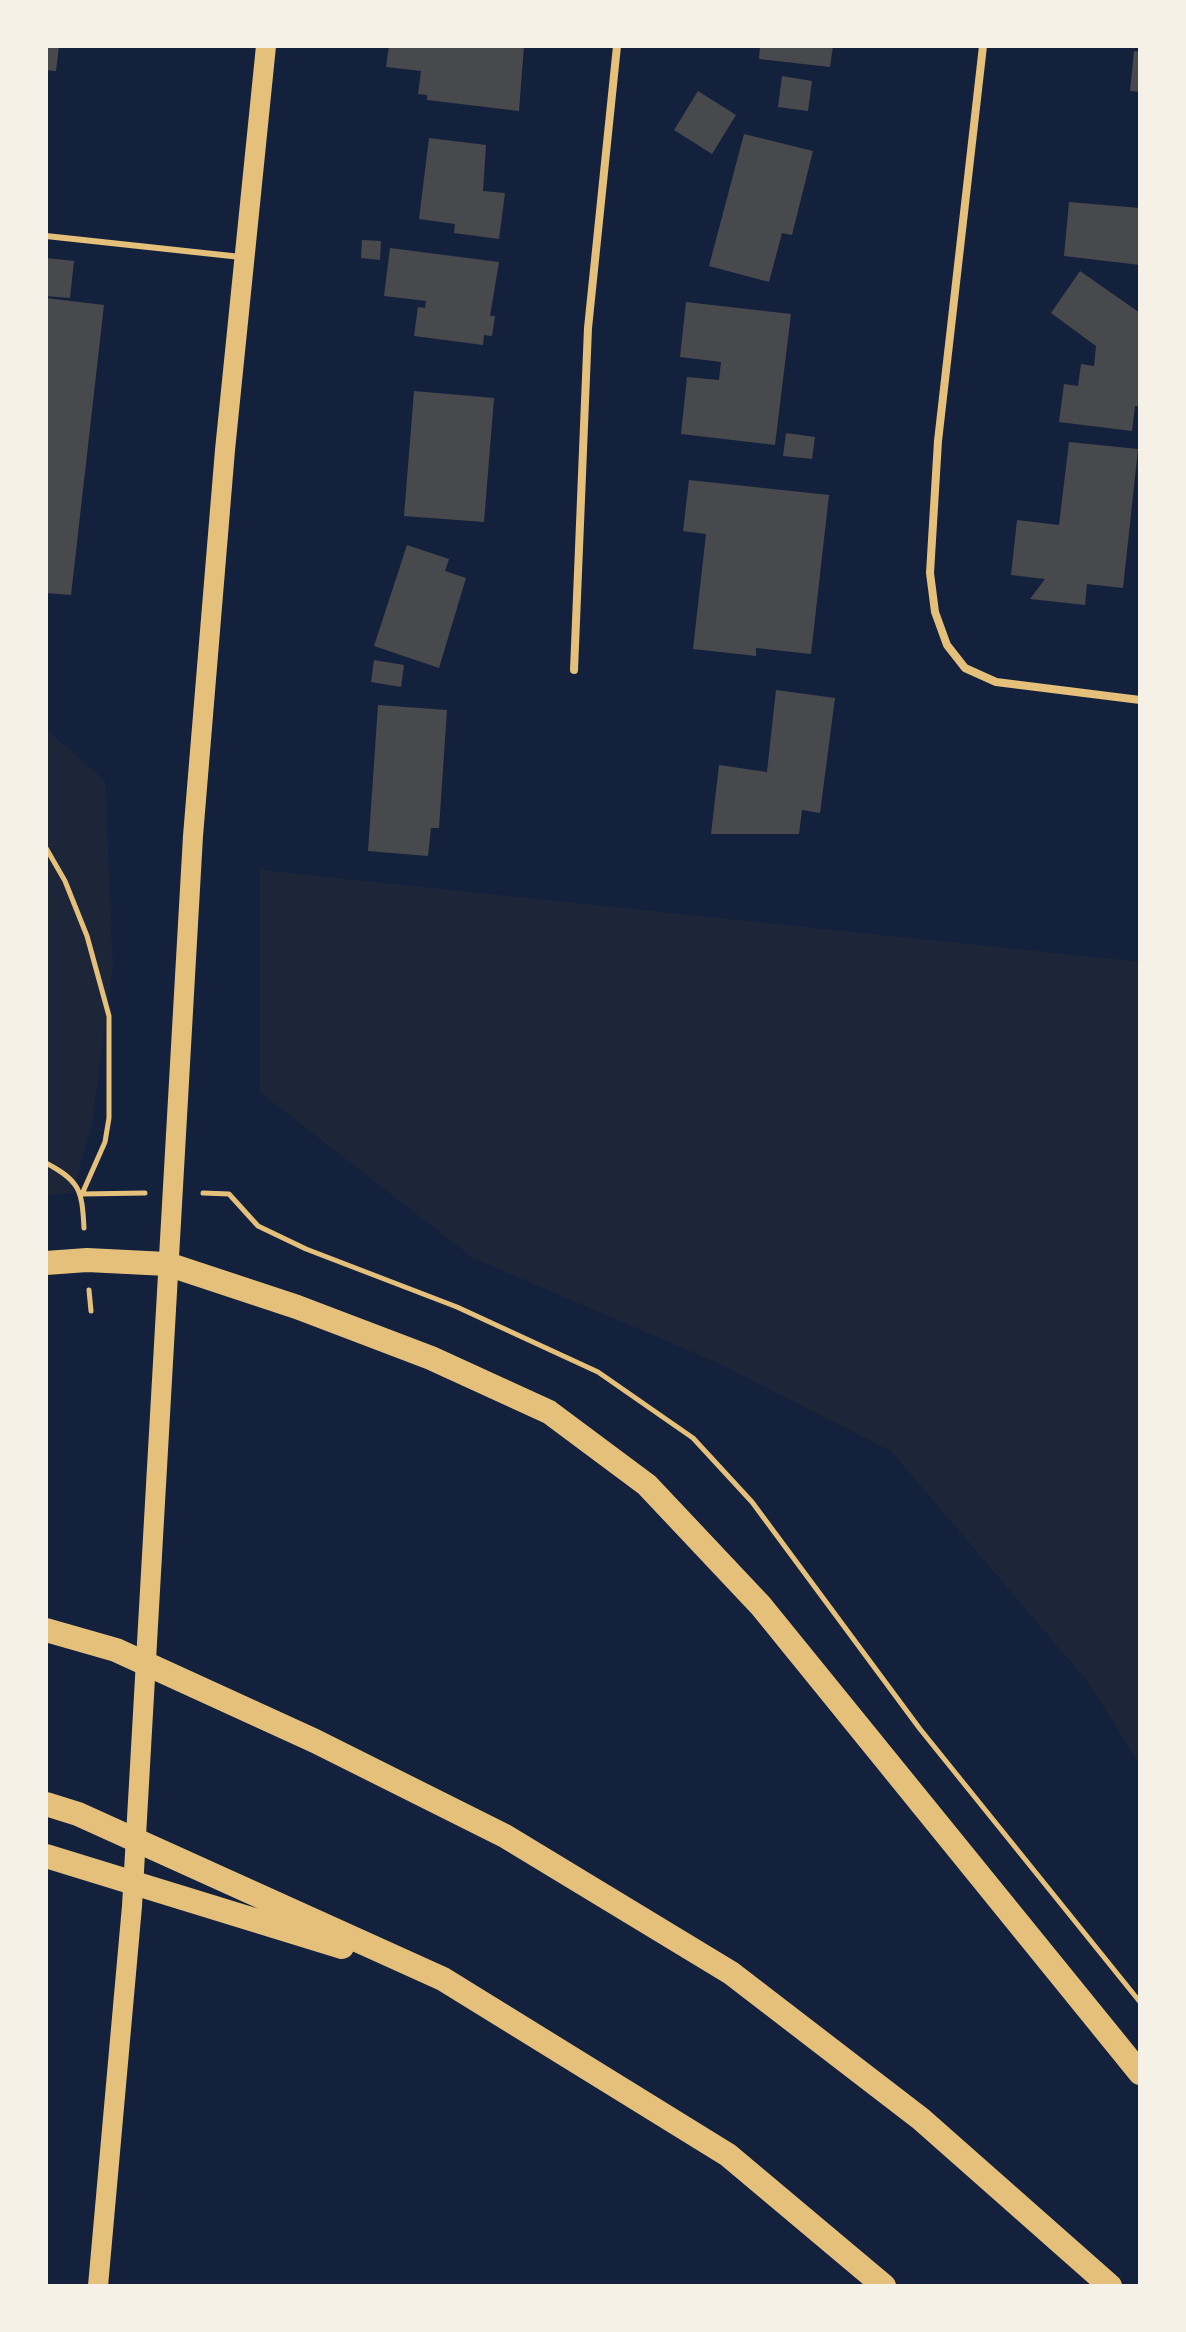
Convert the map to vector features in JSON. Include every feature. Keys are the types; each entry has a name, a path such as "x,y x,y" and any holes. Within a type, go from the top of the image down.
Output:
{"highway":[{"path":"46,1263 87,1260 167,1264 297,1307 416,1352 549,1412 647,1485 761,1606 1140,2073"},
{"path":"46,1630 116,1650 315,1741 505,1836 731,1973 921,2119 1110,2286"},
{"path":"46,1804 78,1814 443,1979 728,2155 884,2286"},
{"path":"46,1856 443,1979"}],"main road":[{"path":"98,2286 119,2068 158,1485 167,1264 193,836 266,46"}],"street":[{"path":"574,670 587,342 617,46"},
{"path":"983,46 938,441 930,573 935,612 947,645 965,668 996,682 1140,700"}],"lane":[{"path":"46,236 245,257"}],"path":[{"path":"46,848 65,881 87,936 109,1016 109,1118 105,1142 82,1194 69,1175 46,1163"}],"shaded area":[{"path":"46,729 105,781 113,967 92,1123 73,1193 46,1195"},
{"path":"260,870 1140,962 1140,1764 1087,1681 891,1451 720,1364 473,1258 260,1092"}],"building":[{"path":"46,46 59,46 56,71 46,70"},
{"path":"389,46 524,46 519,111 427,100 427,95 418,94 421,71 386,67"},
{"path":"760,46 833,46 830,67 759,59"},
{"path":"1134,51 1140,52 1140,92 1130,91"},
{"path":"782,76 812,81 808,111 778,107"},
{"path":"698,91 736,115 712,154 674,130"},
{"path":"744,134 813,151 792,235 782,233 769,282 709,266"},
{"path":"429,138 486,145 483,191 505,193 499,239 454,233 455,224 419,219"},
{"path":"1069,202 1140,208 1140,265 1064,256"},
{"path":"362,240 381,241 380,260 361,258"},
{"path":"390,248 499,262 490,316 495,316 492,336 484,335 483,345 414,336 418,307 425,308 426,301 384,296"},
{"path":"46,258 74,261 70,298 46,296"},
{"path":"1080,271 1140,313 1140,406 1135,406 1132,431 1059,422 1064,384 1078,386 1081,364 1094,366 1096,346 1051,313"},
{"path":"46,298 104,305 71,595 46,593"},
{"path":"686,302 791,314 775,445 681,434 687,377 719,380 721,362 680,357"},
{"path":"414,391 494,398 484,522 404,516"},
{"path":"786,433 815,437 812,459 783,456"},
{"path":"1069,442 1138,449 1123,588 1087,584 1085,605 1030,599 1045,579 1011,575 1017,520 1059,525"},
{"path":"689,480 829,495 811,654 756,648 756,656 693,649 706,534 683,531"},
{"path":"407,545 449,559 445,571 466,578 439,668 374,646"},
{"path":"374,660 404,665 401,687 371,682"},
{"path":"776,690 835,698 820,813 802,810 799,834 711,834 719,765 767,772"},
{"path":"378,705 447,710 439,828 431,828 428,856 368,851"}]}
